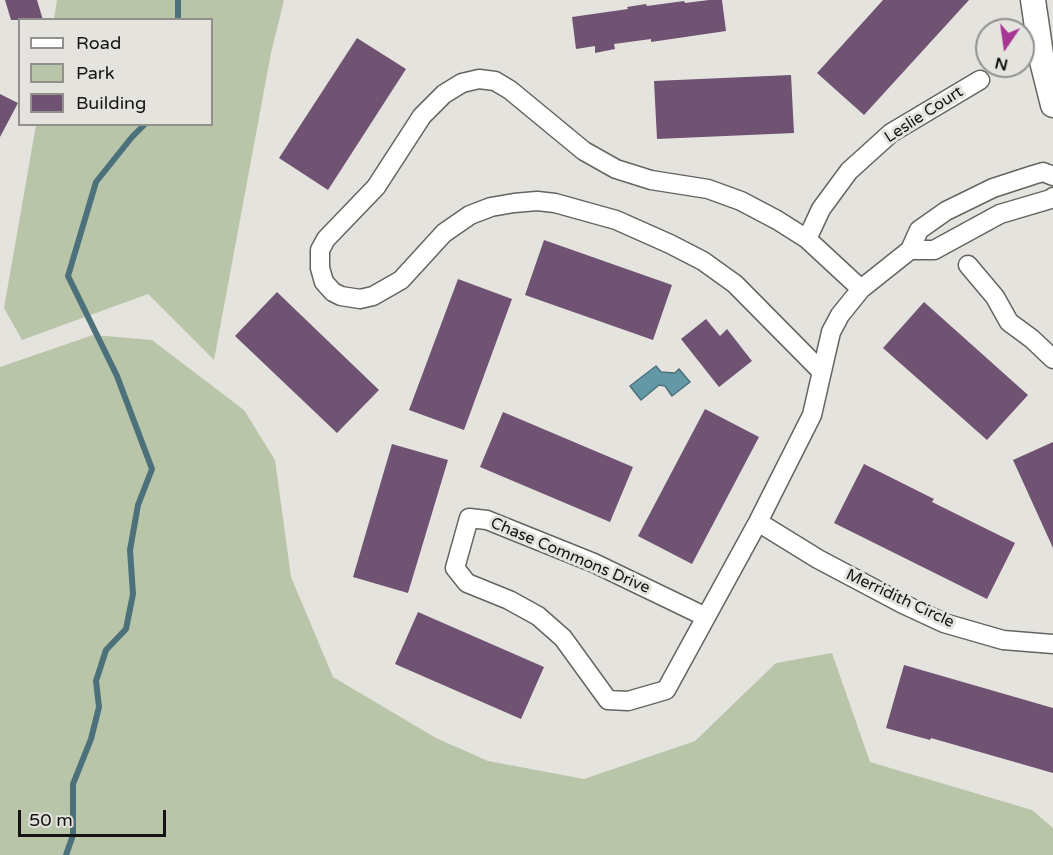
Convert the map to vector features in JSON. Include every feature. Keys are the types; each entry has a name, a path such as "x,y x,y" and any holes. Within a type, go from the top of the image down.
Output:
{"street":[{"path":"1033,0 1042,61 1053,105"},
{"path":"821,371 735,284 703,261 616,220 555,203 537,201 514,203 491,207 470,215 444,233 401,280 373,296 360,298 341,296 333,292 324,282 320,268 320,250 326,239 376,186 422,116 444,94 462,83 479,79 495,81 510,90 584,151 616,169 651,180 708,189 741,201 777,220 807,239 861,289"},
{"name":"Leslie Court","path":"807,239 821,208 849,171 891,133 980,80"},
{"name":"Chase Commons Drive","path":"706,617 594,563 487,519 469,518 455,568 467,583 509,600 538,616 564,638 608,700 628,701 666,690 706,617 758,522 812,415 831,332 840,315 861,289 910,250 919,230 946,211 993,188 1043,172 1053,176"},
{"path":"910,250 934,250 1000,214 1053,197"},
{"path":"968,265 994,297 1009,322 1053,359"},
{"name":"Merridith Circle","path":"758,522 818,559 944,623 1003,640 1053,644"}],"green space":[{"path":"57,0 284,0 271,53 214,360 148,294 22,340 4,308 36,126 213,126 213,18 54,18"},
{"path":"93,335 152,340 244,410 275,460 291,577 333,677 436,738 488,761 584,779 695,741 776,663 832,653 870,762 1032,810 1053,828 1053,855 0,855 0,367"}],"water":[{"path":"656,366 661,372 675,373 679,369 690,382 672,396 665,386 659,385 641,400 630,386"}],"building":[{"path":"5,0 37,0 42,18 11,20"},
{"path":"722,0 726,31 651,42 651,39 614,44 615,49 595,53 595,46 576,49 572,17 628,9 627,7 646,4 647,6"},
{"path":"883,0 969,0 864,115 817,73"},
{"path":"357,38 406,69 328,190 279,158"},
{"path":"791,75 794,133 657,139 654,81"},
{"path":"0,94 18,103 0,137"},
{"path":"544,240 672,285 653,340 525,295"},
{"path":"458,279 512,299 464,430 409,410"},
{"path":"277,292 379,390 337,433 235,336"},
{"path":"924,302 1028,395 987,440 883,348"},
{"path":"706,319 720,336 727,329 752,361 719,387 681,339"},
{"path":"705,409 759,437 692,564 638,536"},
{"path":"503,412 633,467 610,522 480,467"},
{"path":"1053,442 1053,548 1013,460"},
{"path":"392,444 448,460 408,593 353,577"},
{"path":"864,464 934,499 932,502 1015,543 987,599 834,523"},
{"path":"418,612 544,667 521,719 395,664"},
{"path":"904,665 1053,708 1053,773 931,738 930,740 886,728"}],"waterway":[{"path":"178,0 178,18"},
{"path":"66,855 73,835 73,784 91,739 99,707 96,681 106,650 126,629 133,594 130,550 138,505 152,469 117,376 68,276 96,182 143,126"}]}
